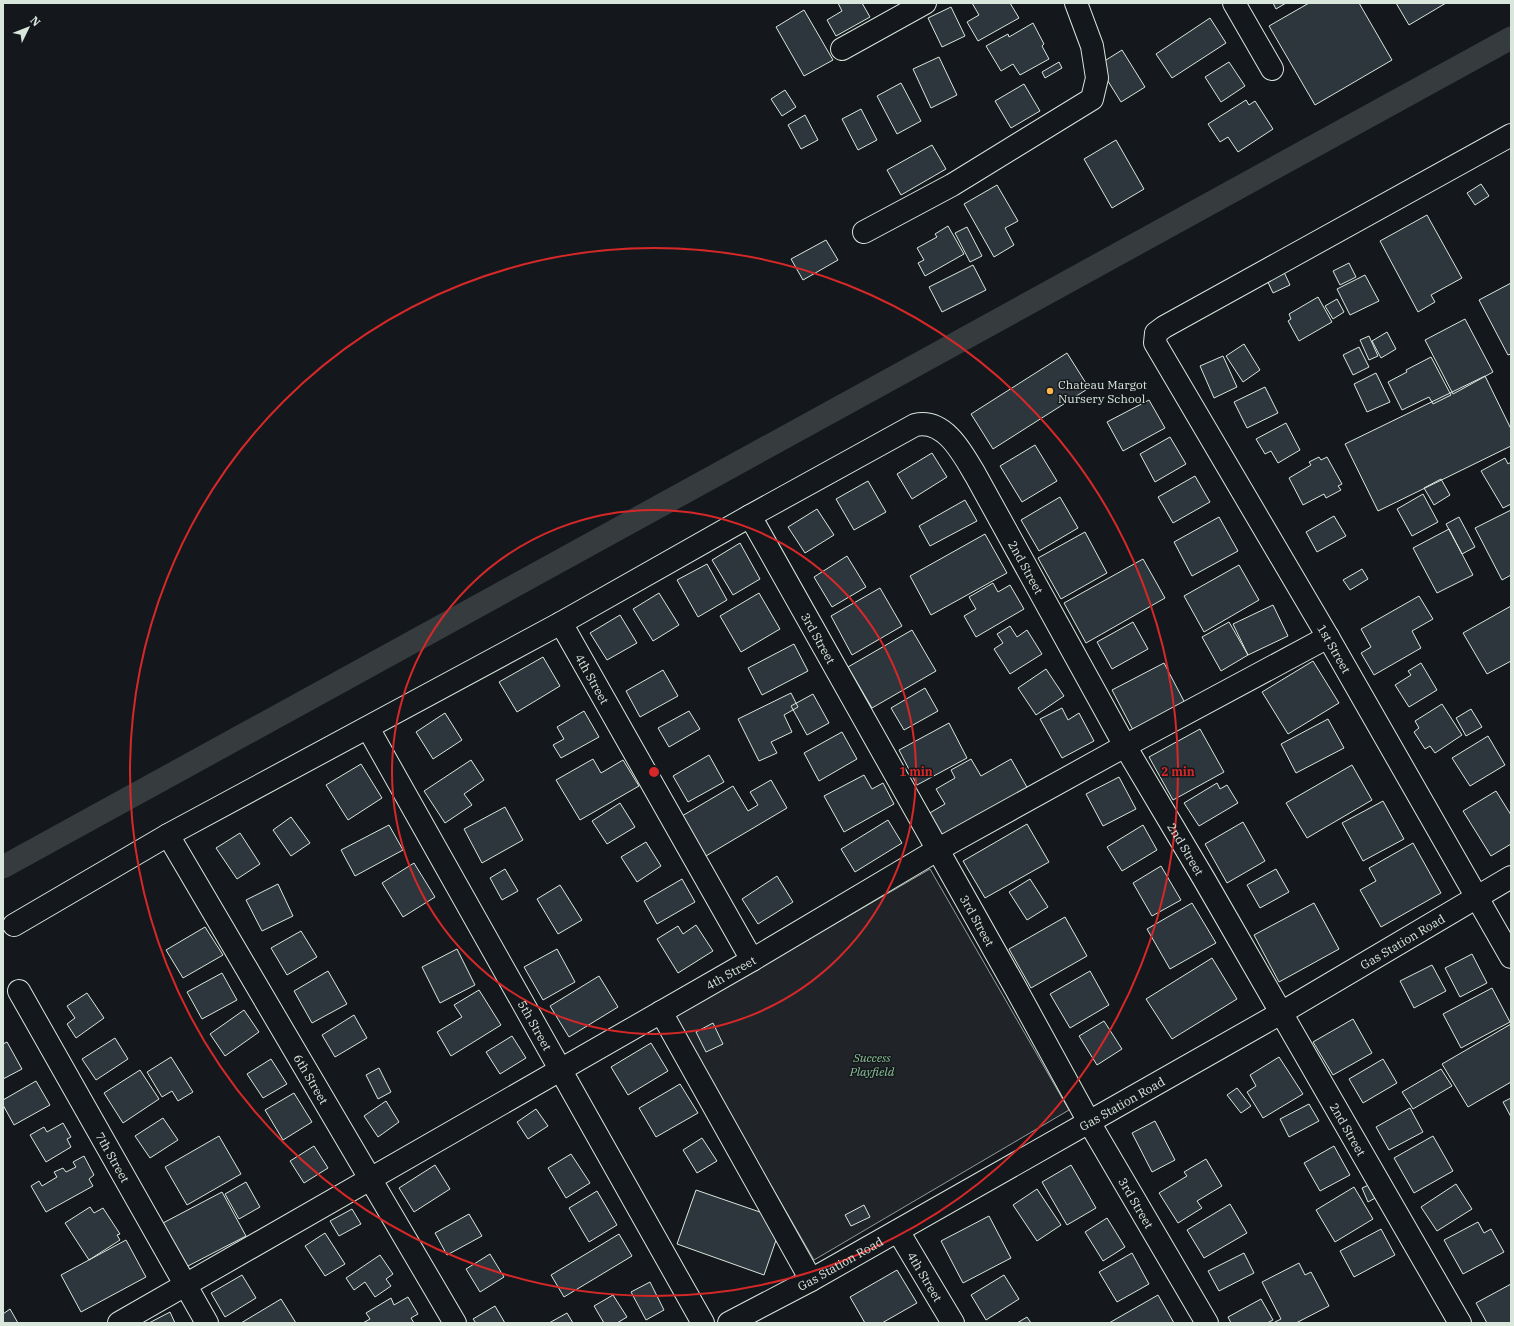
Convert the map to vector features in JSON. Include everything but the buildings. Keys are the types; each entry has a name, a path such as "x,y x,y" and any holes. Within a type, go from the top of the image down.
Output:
{"street":[{"path":"842,49 925,3"},
{"path":"864,232 952,185 1092,99 1096,78 1092,46 1076,3"},
{"path":"1234,3 1272,69"},
{"name":"1st Street","path":"1511,135 1164,326 1156,333 1155,343 1328,637 1511,957"},
{"name":"2nd Street","path":"14,925 168,835 561,623 915,425 925,423 936,426 958,447 1125,746 1460,1323"},
{"name":"3rd Street","path":"750,516 1015,987 1089,1122 1207,1323"},
{"name":"4th Street","path":"119,1323 752,960 561,623"},
{"path":"752,960 937,850 1125,746 1328,637"},
{"name":"5th Street","path":"368,728 703,1323"},
{"name":"6th Street","path":"168,835 455,1323"},
{"name":"Gas Station Road","path":"729,1323 811,1280 1281,1013 1511,877"},
{"name":"7th Street","path":"19,992 207,1323"},
{"path":"661,1012 811,1280"},
{"name":"4th Street","path":"898,1231 953,1323"}],"green space":[{"name":"Success Playfield","path":"930,869 1069,1110 814,1260 674,1017"}],"waterway":[{"path":"3,867 1511,38"}],"place":[{"name":"Chateau Margot Nursery School","path":"1050,391"}]}
